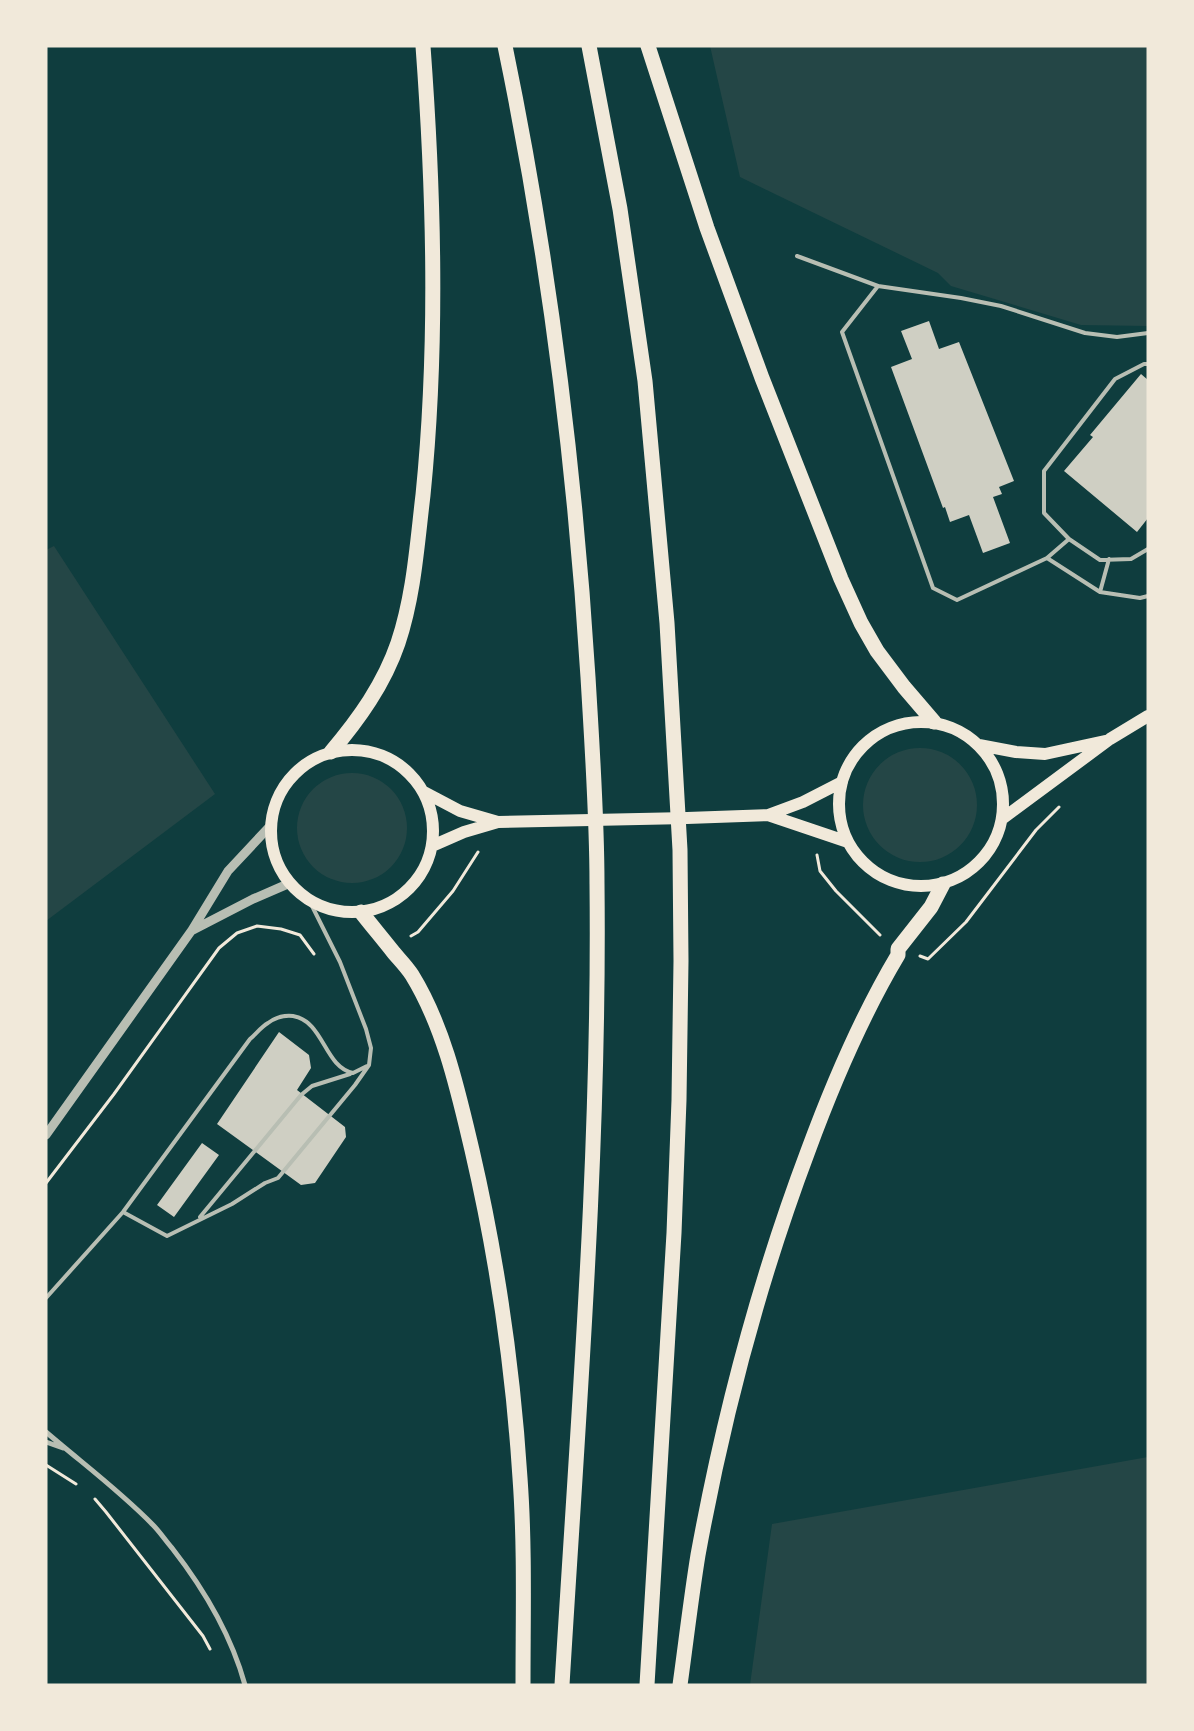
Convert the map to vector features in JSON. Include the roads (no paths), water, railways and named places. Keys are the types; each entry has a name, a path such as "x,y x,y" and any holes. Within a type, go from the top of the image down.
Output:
{"highway":[{"path":"331,752 358,720 385,674 397,645 415,574 428,446 432,294 432,194 423,46"},
{"path":"505,46 533,192 563,398 580,559 596,837 594,1096 584,1340 562,1685"},
{"path":"589,46 620,209 645,381 667,623 680,850 681,961 675,1223 647,1685"},
{"path":"648,46 707,228 766,387 841,579 861,623 877,651 934,722"},
{"path":"680,1685 698,1555 732,1395 778,1237 820,1118 864,1016 898,955 898,949 931,907 943,884"},
{"path":"360,912 412,974 427,1006 440,1035 453,1076 477,1173 498,1275 511,1367 520,1480 523,1685"}],"main road":[{"path":"1002,819 1110,740 1148,716"},
{"path":"910,722 934,722 958,730 979,745 995,767 1003,792 1002,819 995,841 982,860 964,874 943,884 921,887 899,884 879,875 861,860 848,842 841,823 838,802 842,782 851,760 867,742 887,729 910,722"},
{"path":"979,745 1016,752 1045,754 1110,740"},
{"path":"358,750 385,756 408,771 424,792 433,818 432,846 424,871 407,891 386,905 360,912 334,911 309,900 290,884 275,856 271,825 276,801 289,779 308,762 331,752 358,750"},
{"path":"432,846 464,832 498,822 768,815 803,802 842,782"},
{"path":"424,792 460,811 498,822"},
{"path":"768,815 848,842"}],"street":[{"path":"46,1135 192,930 228,871 271,825"},
{"path":"192,930 290,884"},
{"path":"46,1432 102,1478 153,1525 193,1576 221,1623 238,1659 245,1685"},
{"path":"46,1442 66,1449"}],"lane":[{"path":"797,256 878,286 1001,306 1085,333 1117,337 1148,333"},
{"path":"878,286 842,332 933,588 957,600 1047,558 1069,538"},
{"path":"1148,364 1144,364 1115,378 1044,471 1044,513 1069,538 1100,560 1131,559 1148,549"},
{"path":"1047,558 1100,592 1140,598 1148,596"},
{"path":"1100,592 1109,560"},
{"path":"123,1212 167,1236 198,1219 232,1204 265,1183 278,1178 355,1085 369,1065 371,1048 366,1029 340,962 309,900"},
{"path":"46,1298 123,1212 250,1039 268,1022 284,1015 300,1017 312,1027 344,1071 353,1073"},
{"path":"198,1219 300,1095 312,1086 353,1073 369,1065"}]}
